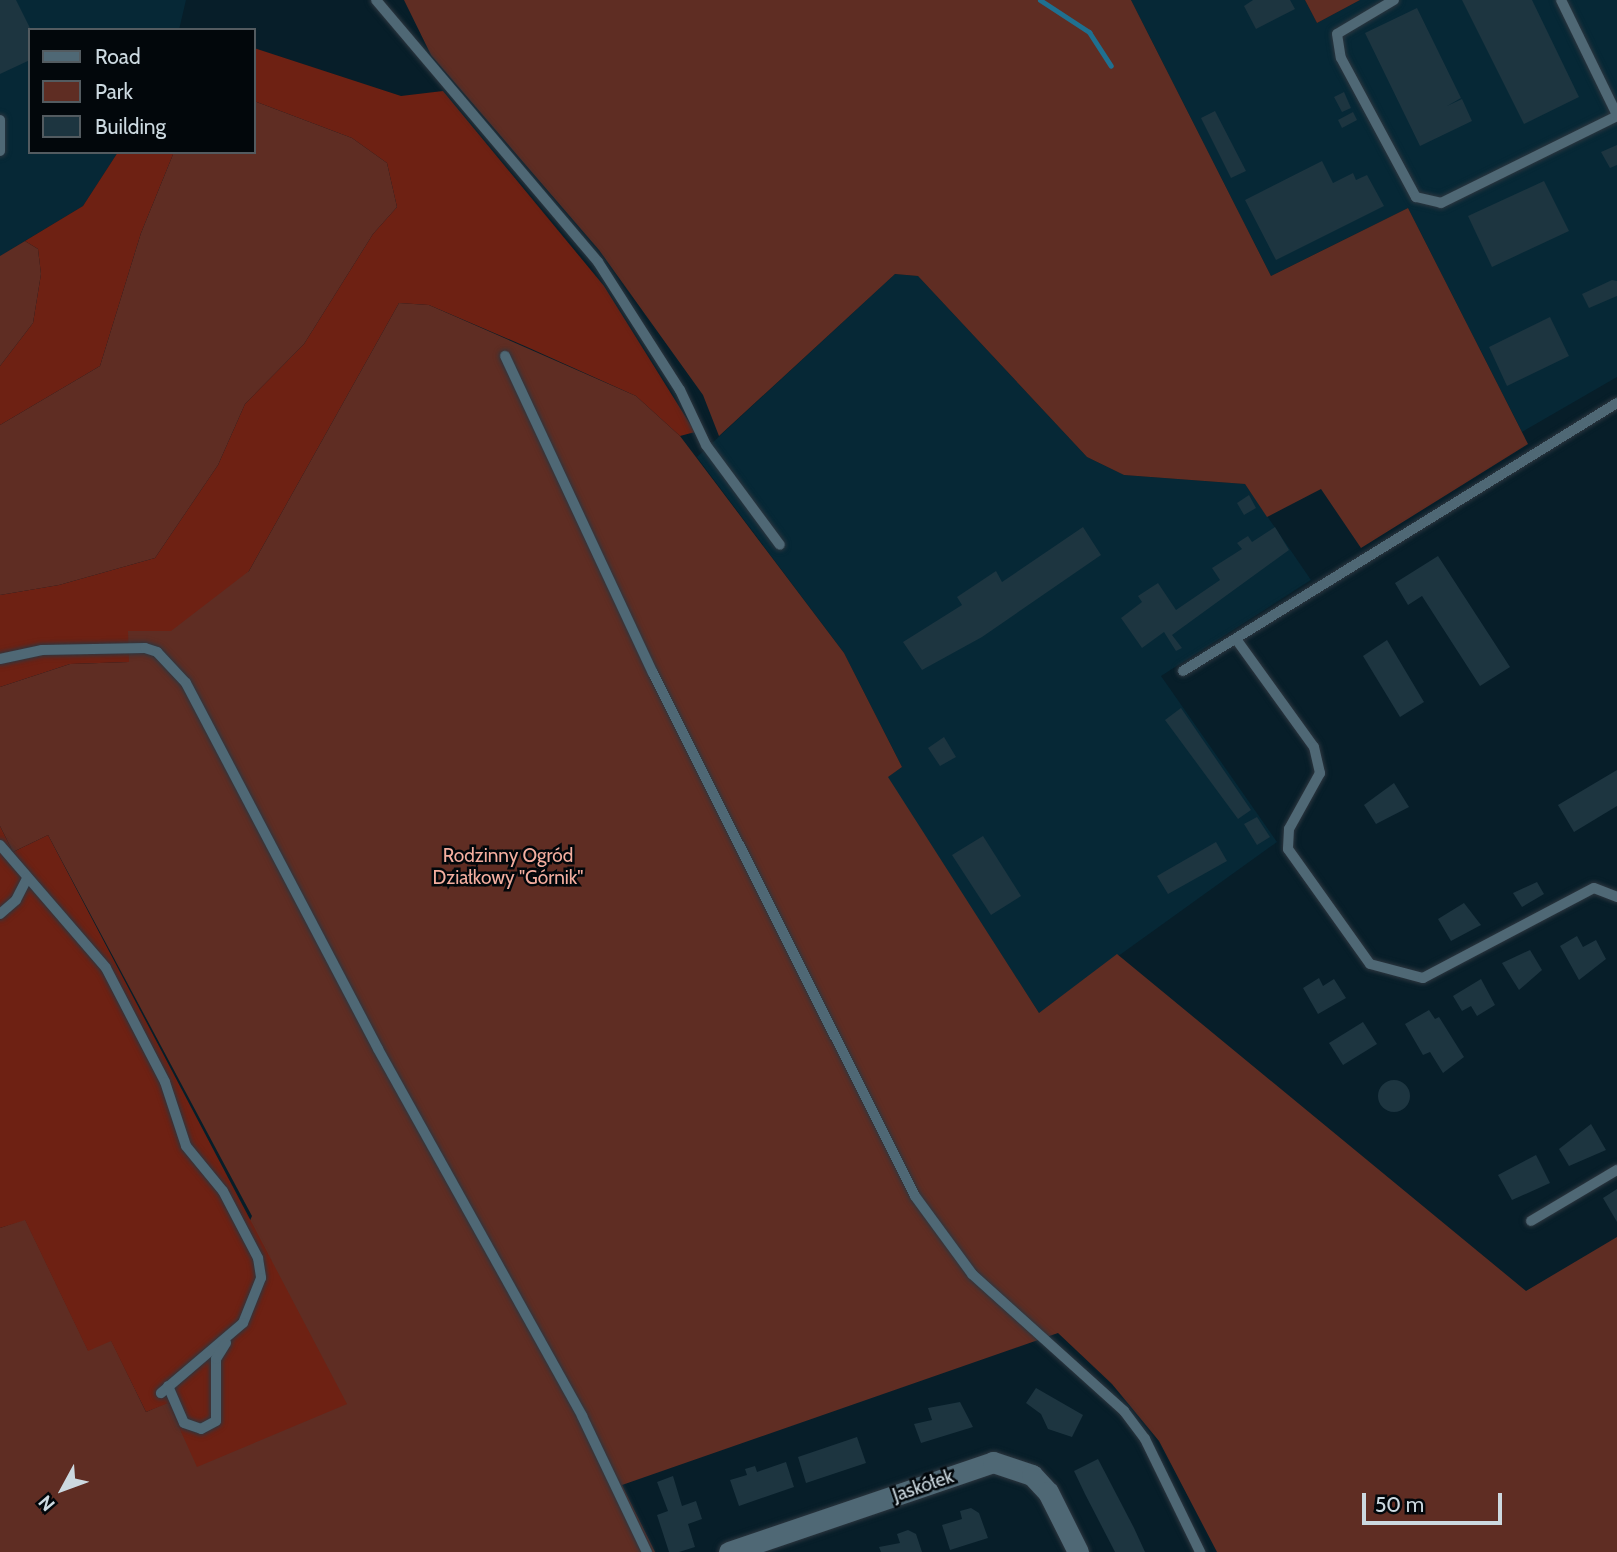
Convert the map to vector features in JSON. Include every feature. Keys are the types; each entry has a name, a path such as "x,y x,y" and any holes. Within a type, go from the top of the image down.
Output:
{"street":[{"name":"Jaskółek","path":"729,1552 992,1462 1032,1475 1048,1492 1078,1552"}],"lane":[{"path":"376,0 598,262 680,390 706,445 780,545"},
{"path":"1394,0 1337,34 1341,58 1416,197 1441,203 1617,116 1561,0"},
{"path":"0,120 0,151"},
{"path":"505,356 659,685 915,1196 972,1274 1124,1411 1145,1439 1200,1552"},
{"path":"1183,671 1617,403"},
{"path":"1236,639 1314,747 1320,773 1289,829 1288,849 1370,964 1423,978 1594,888 1617,897"},
{"path":"0,659 42,650 145,648 157,652 186,683 334,967 582,1416 647,1552"},
{"path":"0,845 106,968 165,1082 186,1146 223,1191 258,1258 257,1294 216,1359 216,1421 201,1429 184,1423 165,1390 229,1338"},
{"path":"0,914 16,900 27,878"},
{"path":"1531,1221 1617,1170"}],"shaded area":[{"path":"0,0 186,0 179,28 28,28 28,154 117,154 83,206 0,256"},
{"path":"1131,0 1305,0 1317,23 1360,0 1617,0 1617,377 1522,432 1408,208 1271,276"},
{"path":"256,49 401,96 443,91 604,286 695,432 680,436 636,396 527,347 429,305 399,303 249,571 171,631 128,631 129,662 70,664 0,687 0,595 59,585 155,558 218,465 245,404 304,344 373,234 397,207 387,163 352,138 256,102"},
{"path":"117,154 173,154 141,233 100,366 0,425 0,366 33,323 41,274 38,249 25,241 83,206"},
{"path":"895,274 918,276 1087,457 1124,475 1245,484 1311,580 1161,676 1277,842 1039,1013 887,777 902,767 844,653 697,457"},
{"path":"0,826 13,852 48,835 347,1404 197,1467 168,1403 146,1412 111,1341 88,1351 25,1220 0,1228"}],"green space":[{"path":"404,0 1131,0 1271,276 1408,208 1528,444 1361,548 1321,489 1267,517 1245,484 1124,475 1087,457 918,276 895,274 719,436 703,395 599,250 431,55"},
{"path":"1305,0 1360,0 1317,23"},
{"path":"256,102 352,138 387,163 397,207 373,234 304,344 245,404 218,465 155,558 59,585 0,595 0,425 100,366 141,233 173,154 256,154"},
{"path":"25,241 38,249 41,274 33,323 0,366 0,256"},
{"name":"Rodzinny Ogród Działkowy \"Górnik\"","path":"399,303 429,305 636,396 680,436 844,653 902,767 888,777 1039,1013 1117,954 1526,1291 1617,1237 1617,1552 1217,1552 1159,1441 1112,1384 1058,1333 622,1485 655,1552 0,1552 0,1228 25,1219 88,1350 111,1340 146,1412 168,1402 252,1216 48,835 13,852 0,826 0,687 70,664 128,662 128,631 249,571"}],"building":[{"path":"0,0 16,0 30,28 28,61 0,74"},
{"path":"1253,0 1290,0 1295,9 1256,29 1244,6"},
{"path":"1462,0 1532,0 1579,97 1524,124"},
{"path":"1417,8 1461,98 1447,106 1462,99 1472,121 1420,146 1365,33"},
{"path":"1344,92 1351,108 1342,112 1334,97"},
{"path":"1215,111 1246,171 1231,178 1201,118"},
{"path":"1353,112 1357,120 1342,128 1338,120"},
{"path":"1617,145 1617,165 1610,168 1601,152"},
{"path":"1322,161 1333,183 1353,173 1356,180 1367,175 1384,206 1276,260 1245,200"},
{"path":"1544,181 1569,231 1492,267 1468,216"},
{"path":"1612,280 1617,281 1617,296 1589,308 1582,294"},
{"path":"1550,317 1569,356 1507,386 1489,347"},
{"path":"1249,495 1256,508 1244,515 1237,503"},
{"path":"1083,527 1101,555 982,637 922,670 903,642 962,605 957,597 996,571 1002,582"},
{"path":"1275,527 1289,550 1172,635 1182,648 1176,651 1164,632 1142,648 1121,618 1142,602 1138,596 1158,583 1176,610 1220,580 1212,568 1242,549 1237,543 1248,536 1252,542"},
{"path":"1438,556 1510,667 1480,686 1422,596 1408,605 1395,583"},
{"path":"1387,640 1424,702 1400,717 1363,656"},
{"path":"1181,708 1251,810 1238,819 1165,720"},
{"path":"944,737 956,757 940,766 928,748"},
{"path":"1617,770 1617,806 1574,832 1558,805"},
{"path":"1394,783 1409,807 1376,824 1364,805"},
{"path":"1257,817 1270,837 1257,845 1244,824"},
{"path":"983,836 1021,896 991,915 952,855"},
{"path":"1216,842 1227,861 1168,894 1157,876"},
{"path":"1537,882 1544,894 1522,907 1513,893"},
{"path":"1464,903 1481,925 1451,941 1438,919"},
{"path":"1577,936 1583,947 1596,940 1606,959 1579,980 1560,946"},
{"path":"1530,950 1542,970 1519,990 1502,963"},
{"path":"1319,978 1323,986 1334,979 1346,998 1318,1014 1303,988"},
{"path":"1481,979 1495,1005 1477,1016 1471,1006 1462,1011 1453,996"},
{"path":"1429,1010 1435,1019 1439,1017 1464,1057 1443,1073 1430,1052 1423,1055 1405,1024"},
{"path":"1363,1022 1377,1044 1343,1065 1329,1043"},
{"path":"1394,1080 1406,1084 1410,1096 1406,1108 1394,1112 1382,1108 1378,1096 1382,1084"},
{"path":"1591,1124 1606,1150 1569,1166 1559,1149"},
{"path":"1536,1155 1550,1183 1512,1200 1498,1175"},
{"path":"1617,1189 1617,1222 1603,1198"},
{"path":"1036,1388 1083,1415 1072,1437 1048,1429 1041,1414 1026,1403"},
{"path":"960,1402 973,1427 921,1443 914,1424 932,1420 928,1408"},
{"path":"857,1437 866,1463 806,1483 798,1457"},
{"path":"1098,1459 1145,1552 1115,1552 1085,1494 1074,1471"},
{"path":"786,1462 794,1487 739,1506 730,1480 747,1475 745,1469 755,1466 757,1472"},
{"path":"673,1476 682,1506 696,1501 702,1519 688,1524 695,1547 679,1552 669,1552 657,1515 668,1511 657,1482"},
{"path":"971,1508 979,1513 988,1538 950,1550 942,1525 962,1519 960,1511"},
{"path":"908,1530 916,1534 922,1552 881,1552 879,1547 900,1543 897,1534"}],"waterway":[{"path":"1040,0 1089,32 1111,66"}]}
